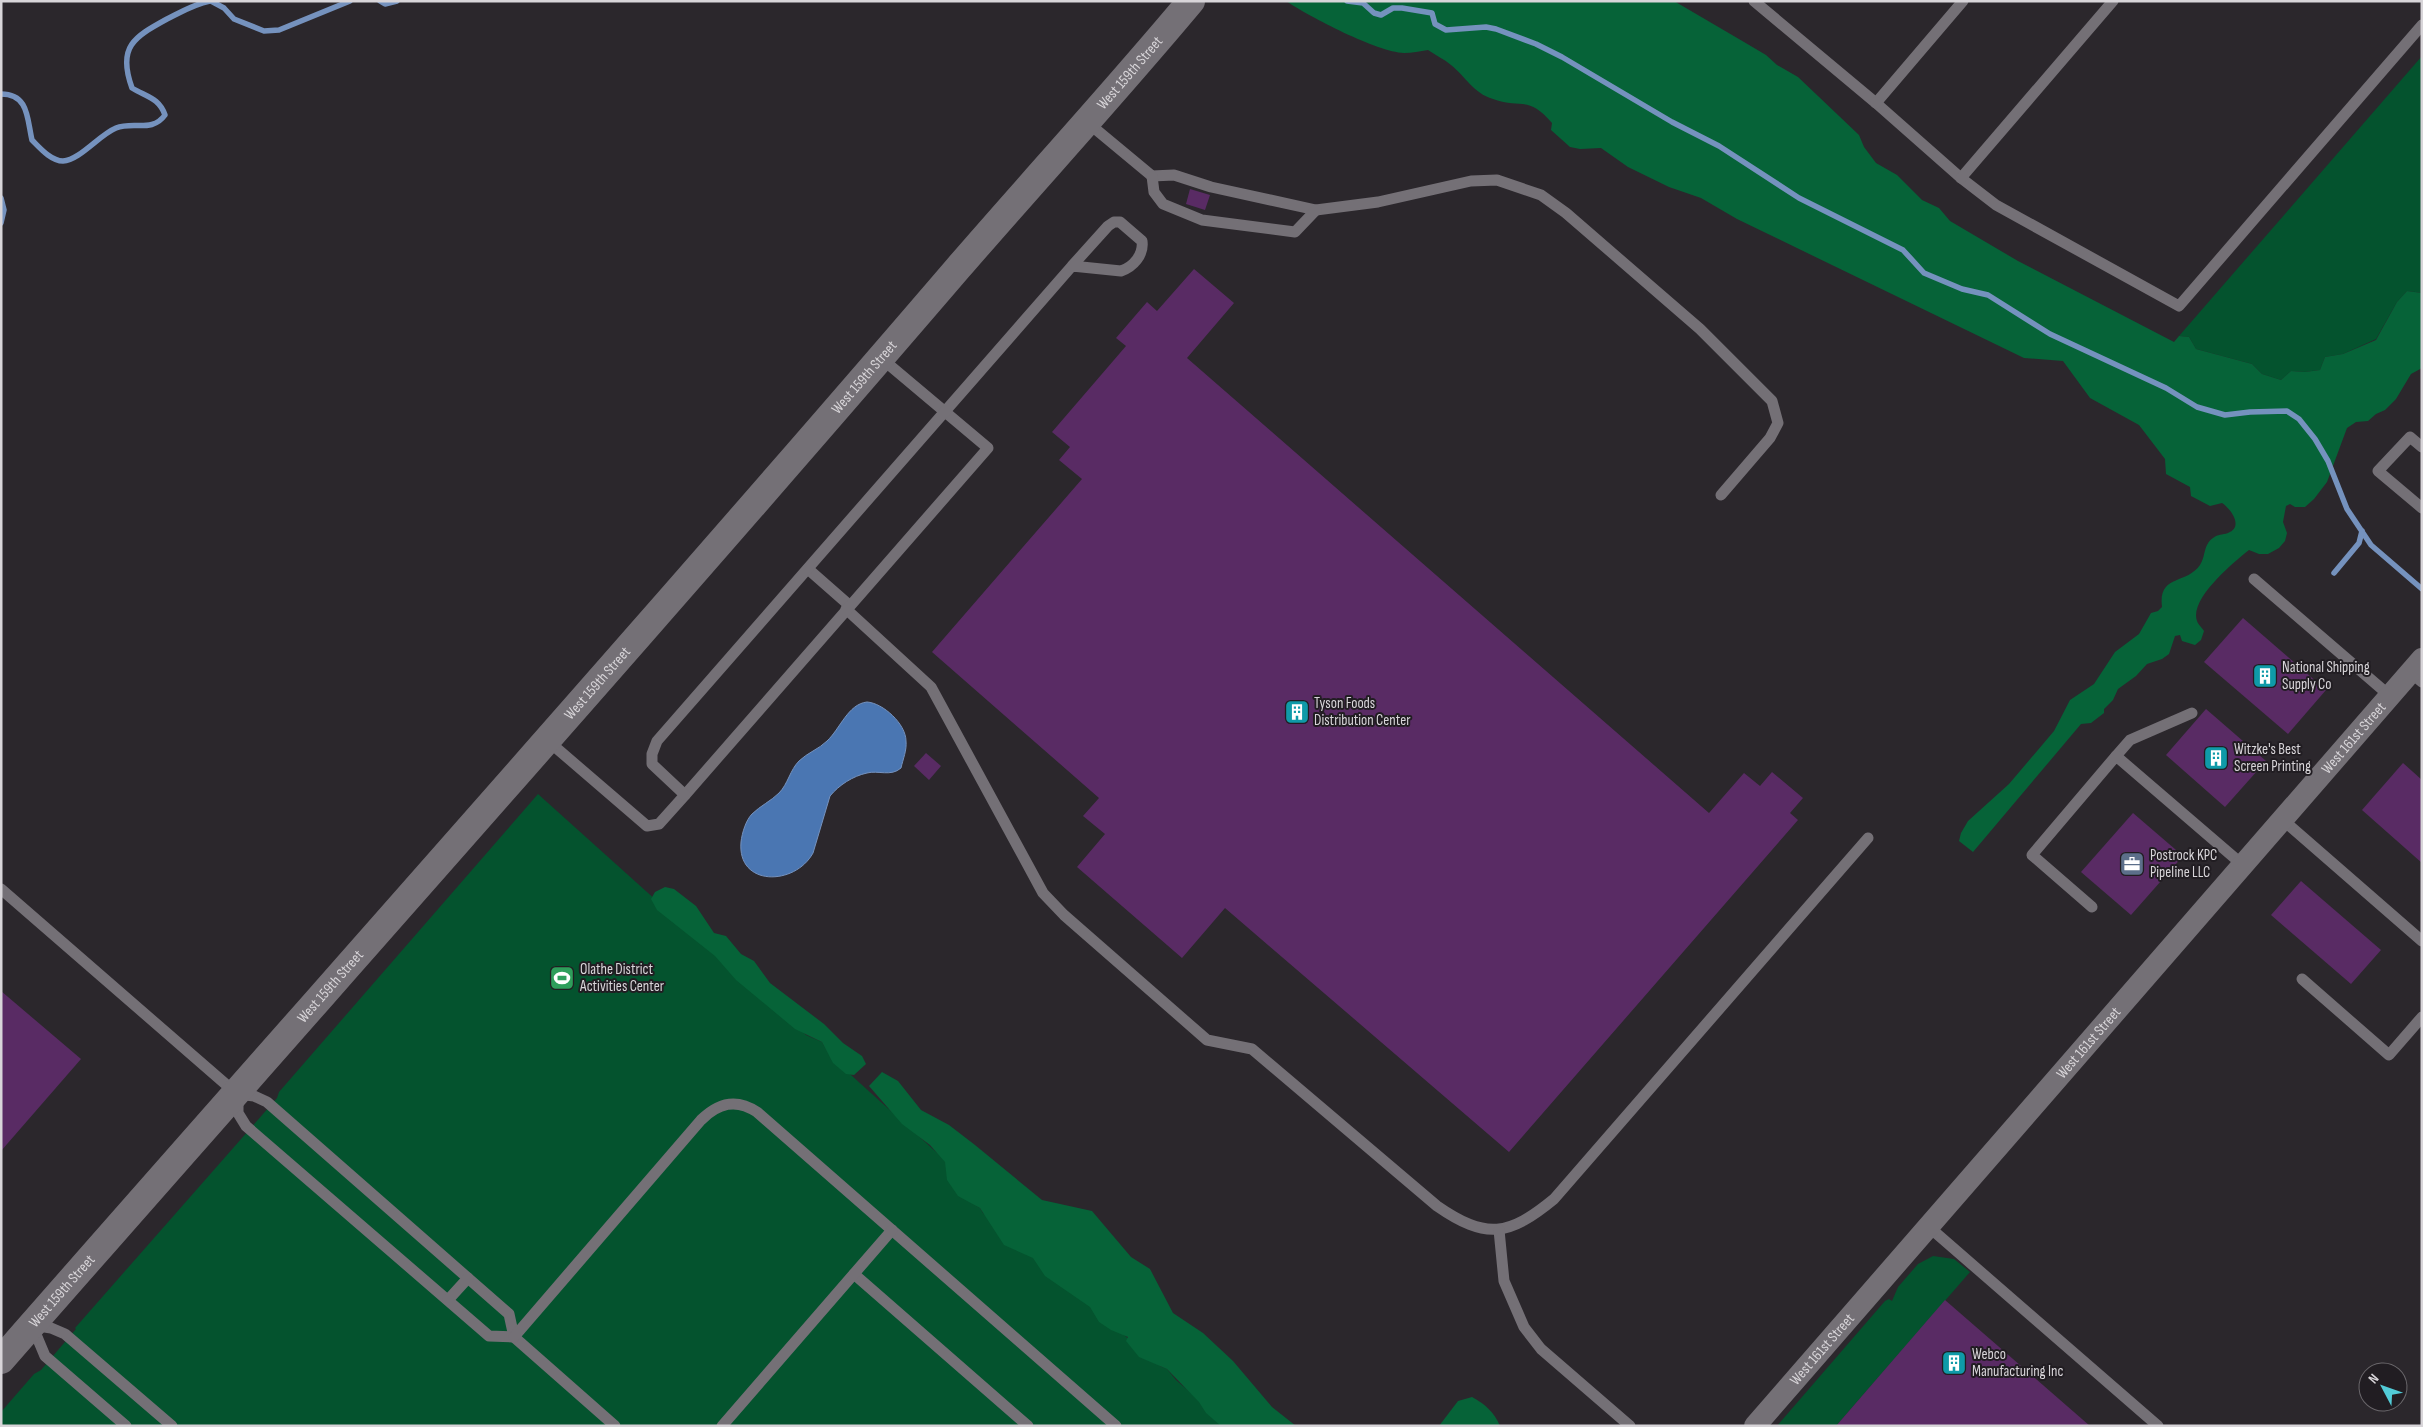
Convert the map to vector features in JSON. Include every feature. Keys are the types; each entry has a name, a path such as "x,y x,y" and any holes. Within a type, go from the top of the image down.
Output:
{"street":[{"name":"West 159th Street","path":"1,1360 238,1094 1191,1"},
{"name":"West 161st Street","path":"1755,1426 2390,696 2418,671"}],"lane":[{"path":"1754,1 1876,102 1961,178 1996,205 2178,306 2422,25"},
{"path":"1876,102 1963,1"},
{"path":"1961,178 2113,1"},
{"path":"1087,122 1152,176 1174,175 1211,187 1316,210 1378,202 1471,181 1496,180 1541,195 1566,213 1700,329 1772,401 1778,423 1770,438 1721,494"},
{"path":"1152,176 1154,192 1163,204 1202,220 1295,232 1316,210"},
{"path":"686,795 652,764 652,754 657,741 1072,266 1108,226 1114,222 1120,222 1142,241 1141,253 1128,269 1121,271 1072,266"},
{"path":"547,740 647,826 659,824 686,795 988,448 881,358"},
{"path":"2422,447 2410,437 2378,472 2422,508"},
{"path":"808,568 931,687 1043,893 1064,914 1207,1040 1252,1049 1437,1206 1458,1221 1479,1228 1498,1230 1530,1218 1554,1199 1868,838"},
{"path":"2254,579 2390,696"},
{"path":"2092,906 2032,855 2130,740 2192,713"},
{"path":"2116,756 2244,866"},
{"path":"2283,820 2422,940"},
{"path":"1,889 238,1094 254,1096 267,1102 509,1314 514,1337 615,1426"},
{"path":"2302,979 2389,1055 2422,1017"},
{"path":"238,1094 238,1113 246,1126 489,1336 514,1337"},
{"path":"514,1337 701,1120 711,1110 722,1104 741,1104 757,1112 1116,1426"},
{"path":"1929,1228 2158,1426"},
{"path":"722,1426 892,1230"},
{"path":"1498,1230 1504,1281 1524,1327 1541,1349 1630,1426"},
{"path":"854,1274 1028,1426"},
{"path":"448,1300 468,1278"},
{"path":"126,1426 46,1356 38,1342 32,1325 51,1328 65,1334 172,1426"}],"green space":[{"path":"1286,1 1674,1 1766,55 1777,65 1798,77 1859,135 1864,147 1876,163 1897,175 1922,200 1939,208 1950,221 2018,261 2174,342 2179,336 2189,337 2196,349 2252,364 2262,374 2281,380 2291,371 2320,370 2325,357 2343,354 2376,340 2397,302 2407,291 2422,293 2422,368 2411,374 2396,399 2385,410 2376,414 2368,421 2356,422 2347,428 2327,482 2314,499 2305,507 2295,507 2290,504 2286,506 2283,522 2287,533 2285,541 2279,548 2268,554 2259,554 2249,550 2214,582 2200,602 2196,612 2197,621 2204,631 2201,640 2195,645 2182,641 2180,635 2175,636 2169,654 2162,659 2147,664 2136,676 2118,689 2113,700 2104,709 2104,713 2091,723 2081,724 1973,852 1959,841 1968,821 2009,784 2054,731 2070,700 2094,684 2115,652 2139,634 2151,613 2158,611 2162,607 2164,589 2174,581 2194,571 2200,565 2206,547 2213,538 2233,530 2236,522 2229,509 2222,503 2210,506 2191,496 2190,487 2166,474 2165,459 2139,425 2090,398 2063,361 2024,358 1737,219 1701,198 1669,187 1628,167 1601,148 1580,149 1570,147 1551,130 1552,123 1537,109 1524,104 1503,102 1480,93 1448,63 1428,50 1404,53 1378,47 1311,16"},
{"path":"2422,56 2422,293 2407,291 2397,302 2376,339 2343,354 2325,357 2320,370 2291,371 2281,380 2262,374 2252,364 2196,349 2189,337 2179,336"},
{"name":"Olathe District Activities Center","path":"538,794 806,1035 822,1042 830,1056 945,1160 972,1203 1160,1366 1167,1369 1176,1380 1229,1426 1,1426 1,1412 34,1374 41,1370 75,1328 277,1098 279,1092"},
{"path":"665,887 674,889 696,906 714,933 726,936 741,954 754,961 770,983 824,1024 843,1043 862,1056 866,1064 854,1075 846,1074 833,1063 822,1042 795,1029 736,980 715,956 657,910 651,899 655,892"},
{"path":"882,1072 898,1081 921,1110 949,1125 1042,1200 1092,1211 1131,1257 1150,1269 1173,1313 1203,1333 1233,1361 1272,1407 1296,1426 1221,1426 1206,1413 1199,1402 1167,1369 1139,1357 1126,1341 1128,1337 1111,1330 1099,1322 1090,1307 1045,1276 1033,1258 1004,1245 980,1208 958,1196 947,1180 945,1162 930,1145 902,1124 869,1086"},
{"path":"1933,1256 1954,1259 1970,1272 1836,1426 1777,1426 1885,1301 1889,1299 1892,1301 1898,1287 1918,1264"},
{"path":"1472,1397 1489,1409 1500,1426 1439,1426 1458,1401"}],"water":[{"path":"867,702 886,710 898,721 902,728 906,744 901,768 889,773 871,772 862,774 842,785 830,796 813,853 805,864 794,872 781,876 769,877 757,874 748,867 742,857 741,842 750,817 779,793 799,761 827,741 849,712 860,704"}],"building":[{"path":"1190,189 1210,195 1205,210 1186,204"},
{"name":"Tyson Foods Distribution Center","path":"1194,269 1234,303 1187,358 1709,813 1744,773 1760,786 1772,772 1803,798 1790,813 1798,820 1509,1152 1225,908 1182,958 1077,867 1105,834 1083,816 1099,798 932,652 1082,479 1059,460 1070,447 1052,432 1126,346 1116,338 1147,302 1157,311"},
{"name":"National Shipping Supply Co","path":"2243,618 2326,690 2288,734 2204,662"},
{"name":"Witzke's Best Screen Printing","path":"2206,709 2266,761 2225,807 2166,755"},
{"path":"926,753 941,766 929,780 914,766"},
{"path":"2403,763 2422,780 2422,863 2362,810"},
{"name":"Postrock KPC Pipeline LLC","path":"2133,813 2183,856 2131,915 2081,872"},
{"path":"2301,881 2381,950 2351,984 2271,915"},
{"path":"1,991 81,1059 1,1151"},
{"name":"Webco Manufacturing Inc","path":"1945,1300 2090,1426 1836,1426"}],"waterway":[{"path":"1,94 10,95 22,103 32,140 46,154 54,159 63,161 69,160 83,152 116,128 154,124 165,115 156,101 132,88 126,62 128,53 137,38 146,32 188,8 210,1"},
{"path":"211,1 224,8 234,19 264,31 279,30 350,1"},
{"path":"380,1 385,4 397,1"},
{"path":"1347,1 1363,3 1374,13 1381,15 1393,8 1432,13 1435,24 1446,30 1486,27 1536,44 1562,57 1672,122 1719,146 1799,198 1903,250 1924,273 1962,289 1988,295 2050,334 2166,388 2197,407 2225,415 2287,411 2299,419 2315,439 2328,461 2347,509 2371,545 2422,589"},
{"path":"1,198 4,210 1,223"},
{"path":"2334,573 2359,543 2362,531"}],"place":[{"name":"National Shipping Supply Co","path":"2265,676"},
{"name":"Tyson Foods Distribution Center","path":"1297,712"},
{"name":"Witzke's Best Screen Printing","path":"2216,758"},
{"name":"Postrock KPC Pipeline LLC","path":"2132,864"},
{"name":"Olathe District Activities Center","path":"562,978"},
{"name":"Webco Manufacturing Inc","path":"1954,1363"}]}
